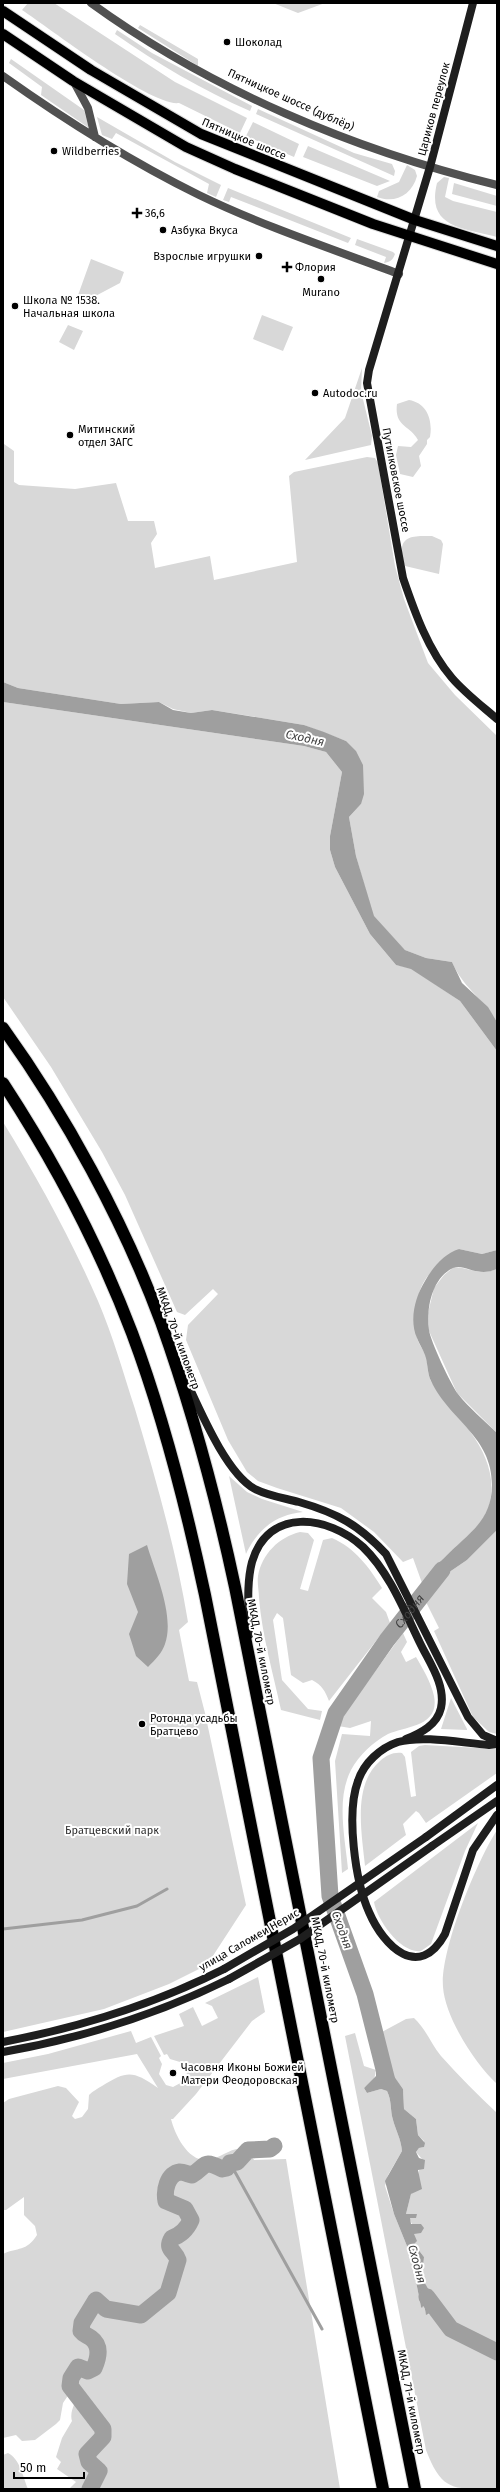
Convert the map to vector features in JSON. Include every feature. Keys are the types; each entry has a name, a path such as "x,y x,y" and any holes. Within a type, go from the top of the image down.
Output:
{"highway":[{"name":"МКАД, 70-й километр","path":"3,1028 67,1128 99,1187 130,1252 167,1340 206,1463 221,1520 249,1656 382,2320"},
{"path":"3,1083 78,1212 103,1264 132,1332 176,1473 205,1595 383,2489"},
{"name":"МКАД, 71-й километр","path":"382,2320 415,2489"}],"main road":[{"name":"Цариков переулок","path":"415,220 473,3"},
{"name":"Пятницкое шоссе","path":"3,11 91,70 201,134 415,220 497,246"},
{"path":"3,34 73,81 200,153 235,170 410,238 497,264"},
{"name":"Путилковское шоссе","path":"415,220 369,370 367,383 403,578 418,618 440,662 452,678 497,719"},
{"path":"167,1340 218,1444 242,1479 254,1488 272,1495 321,1509 346,1519 368,1535 386,1554 403,1584 472,1723 483,1735 497,1740"},
{"path":"249,1656 249,1580 252,1563 258,1548 268,1535 281,1527 294,1522 308,1520 324,1524 343,1532 363,1547 376,1562 396,1595 441,1687 441,1708 430,1726 423,1732 398,1742 379,1752 369,1762 358,1780 353,1806 357,1863 362,1891 376,1927 392,1946 417,1959 427,1956 439,1945 445,1934 473,1850 497,1815"},
{"path":"398,1742 421,1740 488,1745 497,1744"},
{"name":"улица Саломеи Нерис","path":"3,2042 60,2031 103,2019 173,1993 224,1969 299,1925 426,1837 497,1785"},
{"name":"улица Саломеи Нерис","path":"3,2052 78,2037 119,2025 165,2008 229,1979 300,1939 497,1800"}],"street":[{"name":"Пятницкое шоссе (дублёр)","path":"91,3 165,51 258,100 312,124 430,167 497,185"},
{"path":"3,76 95,137 217,203 398,274"},
{"path":"73,81 88,108 95,137"}],"green space":[{"path":"28,3 54,3 175,82 247,118 240,133 179,103 166,101 147,93 100,65 22,10"},
{"path":"273,3 325,3 298,13"},
{"path":"140,25 198,59 198,66 138,28"},
{"path":"117,30 152,53 252,106 250,111 198,85 147,56 115,34"},
{"path":"11,59 84,110 89,128 41,95 42,87 9,63"},
{"path":"258,109 354,153 392,164 395,171 394,176 256,114"},
{"path":"97,117 175,162 221,185 216,197 207,193 209,184 116,133 112,139 102,135"},
{"path":"253,122 299,144 294,157 246,136"},
{"path":"308,146 390,181 377,186 303,157"},
{"path":"407,165 415,170 417,176 415,183 407,193 390,199 377,197 379,191 399,182"},
{"path":"444,177 449,178 445,197 453,201 497,212 497,237 460,228 450,224 442,217 437,209 435,198 437,183"},
{"path":"454,183 497,196 497,206 452,194"},
{"path":"228,188 351,238 348,243 231,197 229,202 223,200"},
{"path":"357,239 395,254 391,260 384,263 386,257 355,245"},
{"path":"91,259 124,272 120,283 86,301 77,298"},
{"path":"262,315 293,327 283,351 253,339"},
{"path":"68,325 83,331 74,350 59,342"},
{"path":"362,368 361,391 372,436 371,445 305,460 345,418"},
{"path":"409,400 420,405 424,409 431,424 430,437 419,456 421,466 413,477 400,474 396,455 398,446 411,447 418,440 411,431 400,422 398,417 397,404"},
{"path":"3,413 4,444 14,451 14,482 19,485 75,489 116,483 128,521 154,521 157,534 151,543 155,568 210,556 214,580 297,562 289,476 294,472 367,457 375,458 378,463 395,566 404,599 428,663 455,695 497,736 497,1022 486,1006 467,986 452,962 426,958 405,950 373,916 356,856 349,817 361,804 346,741 304,725 212,710 191,713 173,709 159,702 121,704 18,688 3,682"},
{"path":"432,536 441,540 443,544 439,574 405,566 402,553 404,542 411,537"},
{"path":"3,702 304,746 326,752 342,772 330,836 330,850 335,867 370,934 396,965 411,968 460,1001 497,1051 497,1250 482,1254 459,1249 440,1263 422,1286 417,1306 416,1328 418,1340 426,1356 430,1380 464,1424 483,1452 489,1468 491,1485 490,1503 487,1512 477,1527 438,1564 422,1583 413,1558 403,1562 374,1532 341,1508 258,1481 247,1472 228,1440 186,1340 188,1325 218,1294 213,1289 185,1315 177,1312 125,1195 102,1152 51,1067 3,997"},
{"name":"Братцевский парк","path":"3,1122 29,1165 77,1255 98,1301 118,1354 158,1488 178,1568 188,1622 179,1630 189,1681 197,1682 205,1713 246,1905 207,1965 169,1984 104,2009 3,2032"},
{"path":"454,1267 481,1272 497,1269 497,1433 457,1393 429,1331 428,1313 434,1288 444,1275"},
{"path":"229,1476 247,1492 262,1499 303,1512 284,1516 268,1525 256,1537 246,1554"},
{"path":"497,1530 497,1734 489,1732 473,1717 434,1631 439,1628 425,1600 445,1575 467,1560"},
{"path":"300,1532 308,1533 314,1540 300,1589 308,1591 323,1540 332,1538 348,1547 361,1559 377,1580 382,1588 372,1598 386,1612 390,1623 329,1701 323,1689 318,1684 312,1680 303,1683 291,1675 283,1618 277,1613 273,1620 282,1680 308,1709 322,1711 320,1720 281,1710 260,1612 258,1576 263,1561 279,1542 292,1534"},
{"path":"403,1633 407,1642 401,1652 406,1662 416,1657 431,1686 434,1696 432,1714 427,1720 420,1724 395,1731 377,1741 362,1754 354,1764 346,1781 344,1793 343,1819 348,1869 342,1873 335,1761 342,1734 370,1736 371,1721 350,1728 338,1726 345,1713"},
{"path":"451,1698 467,1729 467,1730 441,1729"},
{"path":"425,1745 497,1749 497,1773 426,1823 416,1811 403,1824 406,1835 365,1866 361,1810 365,1783 371,1771 380,1761 393,1754 402,1753 405,1757 411,1797 416,1796 411,1752 419,1746"},
{"path":"478,1823 465,1851 431,1944 421,1951 413,1950 398,1942 380,1918 374,1902"},
{"path":"497,1830 497,2084 480,2065 462,2039 449,2012 443,1987 447,1951 453,1929 470,1884"},
{"path":"258,1977 265,2012 252,2021 196,2094 173,2119 171,2119 179,2140 194,2157 208,2160 238,2149 249,2153 254,2160 286,2159 340,2489 69,2489 76,2482 57,2469 61,2462 56,2457 62,2438 72,2421 71,2416 78,2393 77,2382 63,2403 60,2420 35,2440 22,2441 16,2435 3,2438 3,2254 25,2247 37,2235 35,2226 24,2215 24,2197 6,2210 3,2210 3,2103 9,2099 58,2086 66,2088 79,2102 72,2116 75,2119 82,2117 88,2109 89,2095 92,2092 118,2077 125,2075 136,2076 158,2088 137,2054 3,2079 3,2063 48,2054 131,2031 136,2043 151,2037 161,2056 159,2058 162,2064 159,2074 166,2085 173,2087 184,2081 187,2074 180,2062 170,2059 167,2054 164,2055 154,2036 184,2026 179,2014 193,2007 202,2026 218,2018 212,2006 205,2003"},
{"path":"414,2018 422,2027 441,2056 497,2113 497,2344 482,2340 476,2343 476,2349 497,2356 497,2489 470,2489 459,2488 451,2485 444,2481 438,2474 426,2450 345,2036 355,2033 364,2066 376,2070 374,2080 364,2088 367,2093 381,2089 387,2091 389,2095 392,2116 400,2139 402,2151 388,2175 385,2186 394,2214 411,2256 421,2307 424,2304 426,2314 442,2315 422,2278 424,2257 414,2244 414,2234 421,2224 412,2224 409,2218 417,2214 406,2214 411,2194 420,2187 418,2175 422,2159 416,2152 419,2148 424,2147 424,2141 418,2135 416,2119 404,2109 403,2089 389,2070 380,2033 406,2019"},
{"path":"8,2453 18,2464 28,2489 3,2489 3,2455"}],"water":[{"path":"3,682 18,688 121,704 159,702 173,710 191,713 212,710 304,725 346,741 356,751 363,765 364,794 361,804 349,817 356,856 374,916 405,950 426,958 452,962 462,983 488,1007 497,1022 497,1051 460,1001 411,969 396,965 370,934 335,867 330,850 330,836 342,772 326,752 304,746 3,702"},
{"path":"459,1249 482,1254 497,1250 497,1269 483,1272 457,1267 446,1273 435,1286 432,1294 428,1321 429,1330 441,1362 458,1394 497,1433 497,1530 467,1560 445,1575 430,1593 422,1583 438,1564 476,1527 488,1509 491,1498 492,1485 490,1468 485,1454 478,1441 439,1395 431,1381 426,1358 417,1338 413,1324 414,1309 421,1287 435,1266 444,1257"},
{"path":"147,1545 163,1594 168,1621 164,1647 148,1667 136,1656 129,1634 138,1612 127,1584 129,1554"},
{"path":"385,2057 391,2072 403,2089 404,2109 416,2119 418,2135 425,2143 424,2147 419,2148 416,2152 419,2158 425,2160 424,2169 418,2170 422,2189 411,2194 406,2214 417,2214 416,2218 410,2218 411,2224 421,2224 424,2228 421,2233 414,2234 417,2241 414,2244 424,2257 422,2278 443,2315 438,2315 435,2319 430,2313 426,2315 424,2304 422,2308 421,2307 411,2256 394,2214 385,2181 402,2151 400,2139 392,2116 389,2095 387,2091 381,2089 367,2093 364,2088 376,2076 376,2061"},
{"path":"482,2340 497,2344 497,2356 476,2349 476,2343"}],"waterway":[{"name":"Сходня","path":"387,2081 365,1994 330,1896 321,1758 336,1713 387,1640 442,1570"},
{"path":"3,1929 82,1920 137,1906 167,1889"},
{"path":"90,2489 99,2471 89,2462 87,2454 103,2437 103,2429 70,2386 71,2378 78,2367 88,2371 94,2368 98,2357 97,2345 91,2338 81,2331 82,2323 96,2300 106,2309 141,2315 168,2293 178,2260 170,2248 170,2242 172,2238 188,2226 191,2220 185,2209 166,2201 166,2188 169,2179 172,2176 180,2172 192,2175 208,2164 222,2169 227,2168 230,2163 237,2162 248,2150 270,2149 274,2146"},
{"path":"230,2163 322,2329"},
{"name":"Сходня","path":"427,2297 451,2329 497,2352"}],"place":[{"name":"Шоколад","path":"227,42"},
{"name":"Wildberries","path":"54,151"},
{"name":"36,6","path":"137,213"},
{"name":"Азбука Вкуса","path":"163,230"},
{"name":"Взрослые игрушки","path":"259,256"},
{"name":"Флория","path":"287,267"},
{"name":"Murano","path":"321,279"},
{"name":"Школа № 1538. Начальная школа","path":"15,306"},
{"name":"Autodoc.ru","path":"315,393"},
{"name":"Митинский отдел ЗАГС","path":"70,435"},
{"name":"Ротонда усадьбы Братцево","path":"142,1724"},
{"name":"Часовня Иконы Божией Матери Феодоровская","path":"173,2073"}]}
